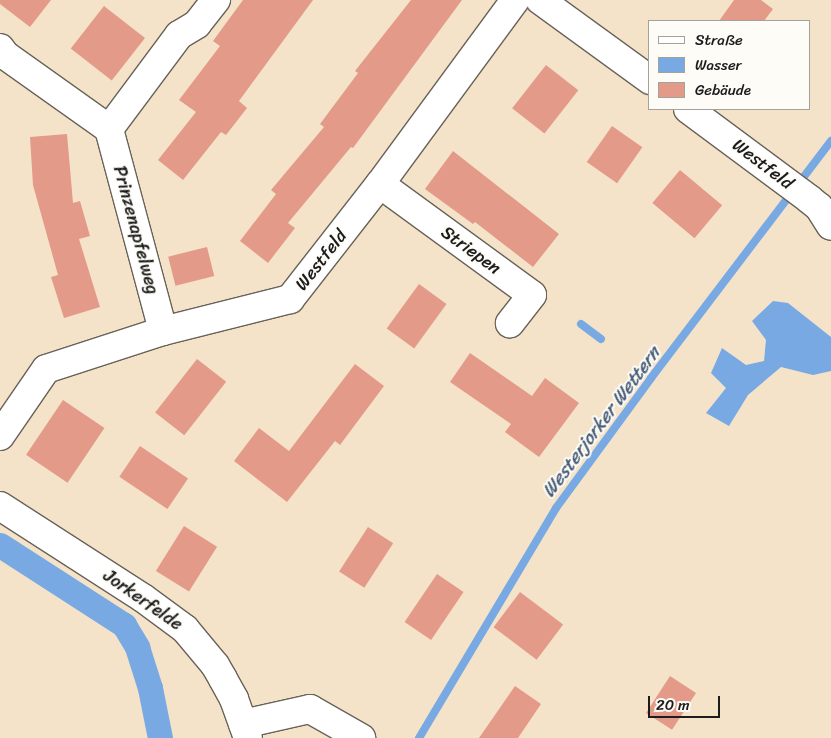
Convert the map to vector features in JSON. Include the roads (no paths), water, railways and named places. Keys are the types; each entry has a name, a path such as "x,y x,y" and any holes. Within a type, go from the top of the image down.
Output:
{"street":[{"path":"0,48 5,55 109,129 179,35 197,24 216,0"},
{"name":"Westfeld","path":"0,436 46,369 163,331 290,298 380,184 515,0"},
{"path":"540,0 648,79"},
{"name":"Westfeld","path":"689,110 779,175 819,207 831,226"},
{"name":"Prinzenapfelweg","path":"109,129 163,331"},
{"name":"Striepen","path":"380,184 532,295 510,323"},
{"name":"Jorkerfelde","path":"0,506 143,598 185,629 215,665 234,699 245,731 310,709 361,738"}],"water":[{"path":"773,301 788,303 831,337 831,371 813,375 781,367 748,395 729,426 706,413 726,388 711,373 722,348 746,365 764,361 766,340 752,321"}],"waterway":[{"name":"Westerjorker Wettern","path":"419,738 556,508 651,378 831,141"},
{"path":"581,324 601,339"},
{"path":"0,545 124,625 137,647 150,688 160,738"}]}
